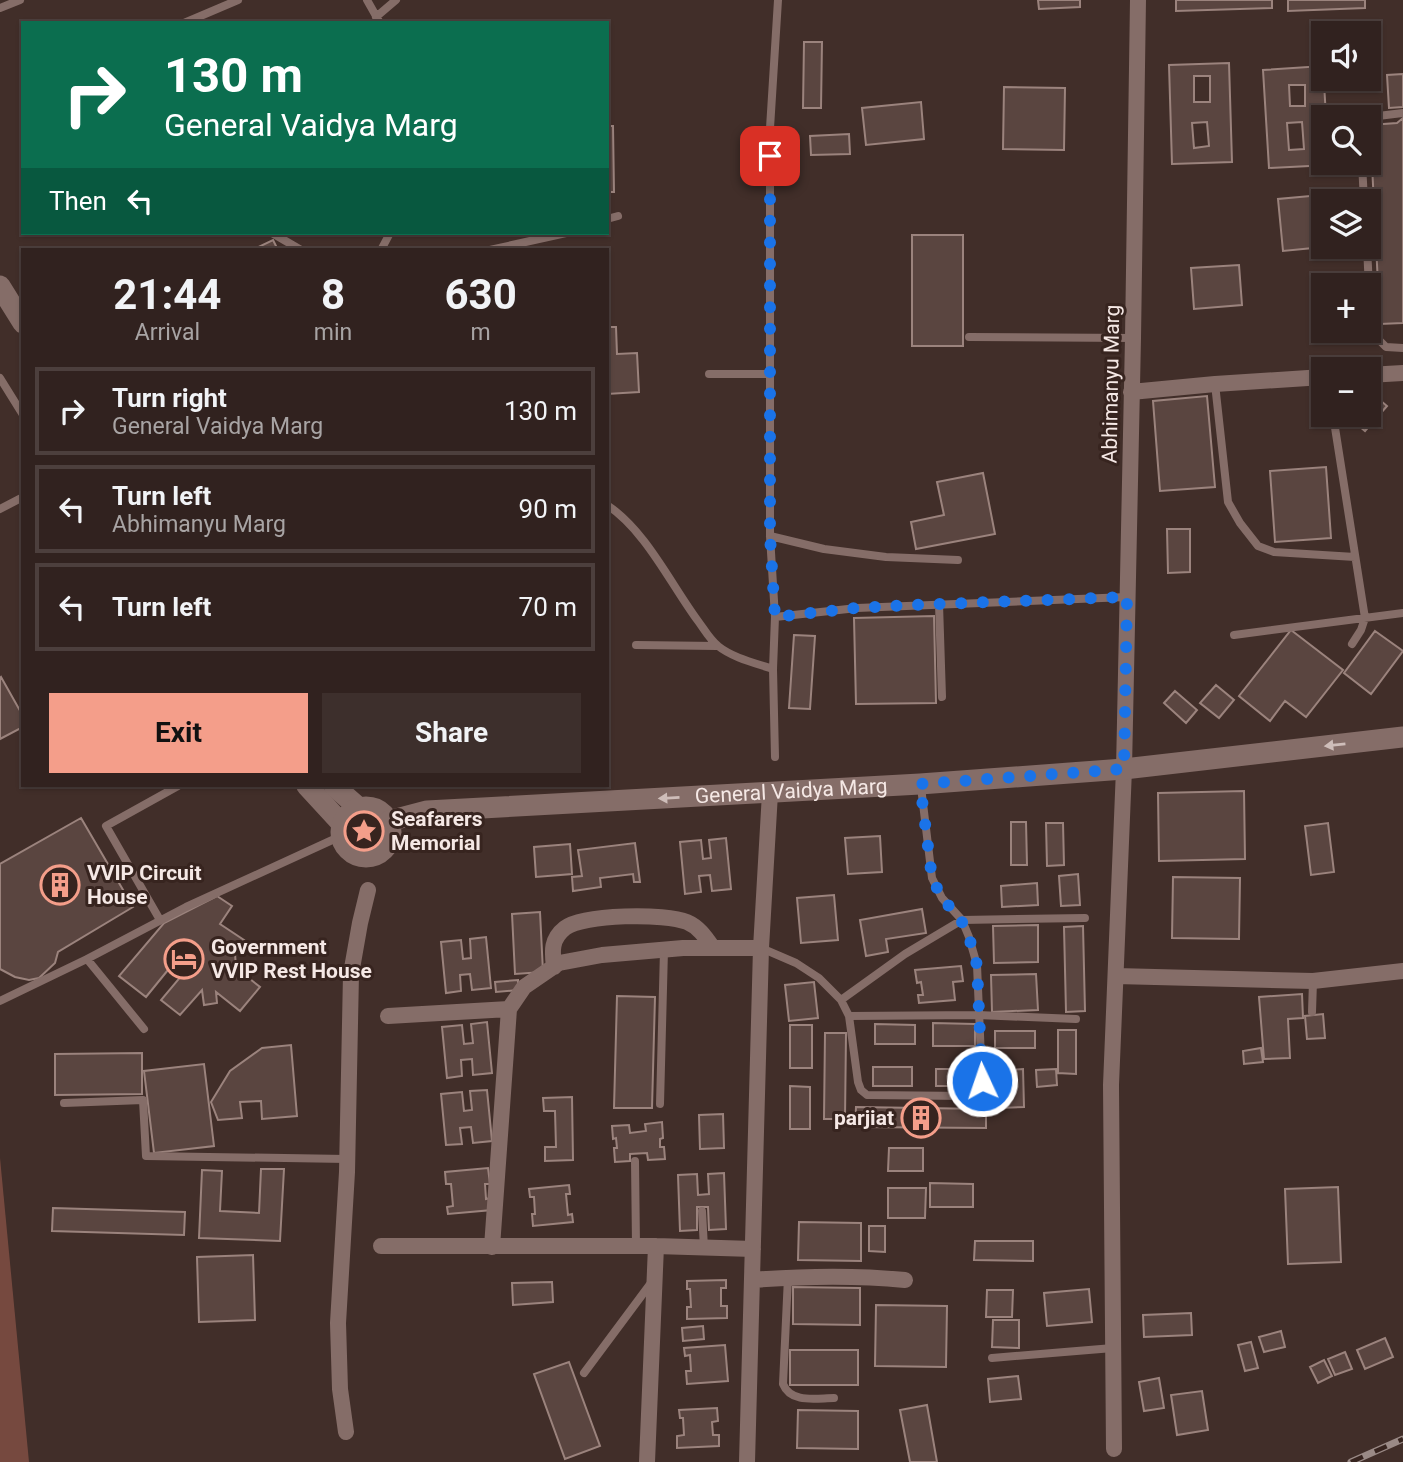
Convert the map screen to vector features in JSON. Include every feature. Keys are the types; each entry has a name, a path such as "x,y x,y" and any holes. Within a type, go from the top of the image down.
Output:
{"street":[{"name":"Abhimanyu Marg","path":"1114,1449 1111,1085 1124,769 1138,0"},
{"path":"0,286 21,320"},
{"path":"1381,374 1403,373"},
{"path":"1131,392 1215,384 1311,381"},
{"name":"General Vaidya Marg","path":"389,821 427,811 920,784 1124,769 1403,737"},
{"path":"308,787 342,830"},
{"path":"335,787 359,808"},
{"path":"747,1462 761,948 770,793"},
{"path":"366,807 380,811 389,821 391,835 385,848 366,857 352,853 343,843 342,830 347,816 366,807"},
{"path":"346,1432 340,1389 338,1323 347,1159 351,974 359,923 368,890"},
{"path":"554,967 553,942 559,933 567,926 586,920 668,916 689,922 701,931 713,948"},
{"path":"492,1247 509,1009 524,986 559,963 602,955 664,950 761,948"},
{"path":"1116,976 1312,981 1403,971"},
{"path":"388,1016 509,1009"},
{"path":"381,1246 656,1246 753,1249"},
{"path":"647,1462 656,1246"},
{"path":"752,1280 841,1276 905,1280"}],"lane":[{"path":"0,8 20,0"},
{"path":"189,21 238,0"},
{"path":"367,0 378,20 396,0"},
{"path":"775,757 775,617 770,536 770,128 778,0"},
{"path":"1381,116 1403,113"},
{"path":"609,218 618,216"},
{"path":"275,235 298,248"},
{"path":"499,248 557,235"},
{"path":"1368,259 1371,328 1386,347 1403,348"},
{"path":"970,337 1133,338"},
{"path":"709,374 770,374"},
{"path":"0,378 21,412"},
{"path":"1215,384 1228,502 1258,546 1274,552 1355,557"},
{"path":"1335,427 1365,618 1352,644"},
{"path":"0,509 21,498"},
{"path":"609,506 619,513 648,548 717,646 742,659 773,669"},
{"path":"770,536 824,549 873,556 958,560"},
{"path":"775,617 856,608 1127,597"},
{"path":"939,604 942,697"},
{"path":"1234,635 1403,613"},
{"path":"636,645 717,646"},
{"path":"761,948 796,963 819,978 841,1000 849,1016 858,1082 867,1095 967,1096 979,1088 982,1081 977,965 961,920 942,898 932,878 920,784"},
{"path":"160,920 106,826 176,787"},
{"path":"0,1001 342,830"},
{"path":"841,1000 905,954 961,920 1085,918"},
{"path":"660,1104 664,950"},
{"path":"87,959 144,1029"},
{"path":"1312,981 1312,1012"},
{"path":"849,1016 978,1015 1076,1019"},
{"path":"64,1103 143,1100 146,1156 347,1159"},
{"path":"635,1161 636,1246"},
{"path":"702,1212 704,1248"},
{"path":"788,1277 783,1384 785,1390 799,1398 834,1398"},
{"path":"584,1373 654,1279"},
{"path":"992,1358 1114,1348"}],"shaded area":[{"path":"0,1158 29,1462 0,1462"}],"building":[{"path":"1038,0 1080,0 1080,7 1039,9"},
{"path":"1176,0 1272,0 1272,8 1176,11"},
{"path":"1288,0 1365,0 1365,8 1288,11"},
{"path":"804,42 822,42 821,108 803,108"},
{"path":"1229,63 1232,162 1172,164 1169,65","holes":["1194,76 1210,76 1210,102 1194,102","1207,122 1209,146 1194,148 1192,123"]},
{"path":"1311,67 1311,91 1324,91 1325,105 1311,105 1311,166 1269,168 1263,70","holes":["1289,85 1305,85 1305,106 1290,106","1302,122 1304,149 1289,150 1287,123"]},
{"path":"1403,74 1403,107 1389,108 1387,75"},
{"path":"1004,87 1065,88 1064,150 1003,149"},
{"path":"921,102 924,139 866,145 862,108"},
{"path":"1403,118 1403,323 1381,324 1381,273 1377,273 1377,259 1381,259 1381,189 1373,189 1373,175 1381,175 1381,124 1397,123"},
{"path":"609,126 613,126 614,192 609,192"},
{"path":"849,134 850,154 811,155 810,136"},
{"path":"1311,196 1311,248 1283,251 1278,199"},
{"path":"912,235 963,235 963,346 912,346"},
{"path":"273,240 277,248 256,248"},
{"path":"1239,265 1242,305 1194,309 1191,268"},
{"path":"609,327 616,327 617,354 637,353 639,392 609,394"},
{"path":"1207,396 1215,487 1160,491 1153,401"},
{"path":"1381,401 1387,406 1381,413"},
{"path":"1326,467 1331,538 1275,542 1270,471"},
{"path":"983,473 995,534 916,549 911,522 944,515 937,482"},
{"path":"1167,529 1190,529 1190,572 1168,573"},
{"path":"934,616 936,703 856,704 854,618"},
{"path":"1291,630 1343,670 1306,717 1285,701 1270,721 1239,696"},
{"path":"1375,631 1403,651 1371,694 1344,673"},
{"path":"794,635 815,636 810,709 789,708"},
{"path":"0,678 21,712 21,728 0,739"},
{"path":"1216,685 1234,700 1219,718 1200,703"},
{"path":"1175,691 1197,710 1186,723 1164,703"},
{"path":"1244,791 1245,859 1159,861 1158,793"},
{"name":"VVIP Circuit House","path":"81,818 133,907 58,952 55,963 39,978 29,980 15,977 0,969 0,864"},
{"path":"1011,822 1026,822 1027,865 1011,865"},
{"path":"1046,823 1063,823 1064,865 1047,866"},
{"path":"1328,823 1334,872 1311,875 1305,826"},
{"path":"880,836 882,872 848,874 845,838"},
{"path":"726,838 731,889 712,891 710,875 699,876 701,892 685,894 680,842 701,840 703,859 711,858 709,840"},
{"path":"635,843 640,882 634,882 633,874 600,878 601,887 573,891 572,877 582,876 578,850"},
{"path":"570,844 572,874 536,877 534,847"},
{"path":"1078,874 1080,905 1061,906 1059,876"},
{"path":"1173,877 1240,878 1239,939 1172,938"},
{"path":"1037,883 1038,905 1002,907 1001,886"},
{"path":"834,895 838,940 801,943 797,898"},
{"name":"Government VVIP Rest House","path":"217,896 232,906 220,924 244,940 235,953 236,968 260,987 240,1011 216,992 217,1003 204,1005 202,990 180,1015 161,1000 183,974 172,965 146,997 119,976 164,923"},
{"path":"922,909 926,933 886,939 888,952 866,956 860,920"},
{"path":"540,912 543,972 515,974 512,914"},
{"path":"1038,925 1038,962 994,963 993,926"},
{"path":"1083,926 1085,1011 1066,1012 1064,927"},
{"path":"486,937 491,988 472,990 470,974 460,975 461,991 446,993 441,942 461,940 463,959 471,958 470,939"},
{"path":"961,966 963,981 953,982 955,1000 919,1003 918,995 923,995 915,970"},
{"path":"1036,974 1038,1010 992,1012 991,975"},
{"path":"518,980 518,990 496,992 495,982"},
{"path":"814,982 818,1018 789,1021 785,985"},
{"path":"1302,994 1303,1018 1288,1019 1290,1058 1264,1059 1259,997"},
{"path":"617,996 655,997 652,1108 614,1108"},
{"path":"1323,1014 1325,1038 1307,1039 1305,1016"},
{"path":"487,1022 492,1073 473,1075 472,1059 461,1060 462,1076 447,1078 442,1027 462,1025 464,1044 473,1043 471,1024"},
{"path":"933,1023 975,1024 975,1046 933,1046"},
{"path":"875,1024 915,1025 915,1044 875,1044"},
{"path":"790,1025 812,1025 812,1068 790,1068"},
{"path":"1058,1030 1076,1030 1076,1074 1058,1073"},
{"path":"995,1031 1035,1031 1035,1048 995,1048"},
{"path":"825,1033 846,1033 845,1119 824,1119"},
{"path":"291,1045 297,1116 262,1119 261,1101 240,1102 242,1118 218,1120 211,1102 230,1071 262,1048"},
{"path":"1261,1048 1263,1062 1244,1064 1243,1051"},
{"path":"142,1053 142,1094 55,1095 55,1054"},
{"path":"204,1064 214,1146 154,1153 144,1071"},
{"path":"873,1067 912,1067 912,1086 873,1086"},
{"path":"936,1069 975,1069 975,1086 936,1086"},
{"path":"1023,1069 1024,1107 1000,1108 998,1071"},
{"path":"1056,1069 1057,1085 1037,1087 1036,1070"},
{"path":"790,1086 810,1087 810,1129 790,1129"},
{"path":"487,1090 492,1141 473,1143 471,1127 460,1128 462,1144 446,1145 441,1094 462,1092 464,1111 472,1110 470,1091"},
{"path":"572,1097 573,1160 545,1161 545,1147 556,1147 555,1111 544,1111 543,1098"},
{"name":"parjiat","path":"856,1107 986,1109 986,1128 855,1127"},
{"path":"723,1114 724,1148 700,1149 699,1115"},
{"path":"662,1122 663,1138 660,1139 660,1147 664,1147 665,1159 648,1160 647,1153 630,1154 630,1161 615,1162 614,1148 617,1148 612,1126 629,1125 630,1133 646,1131 645,1124"},
{"path":"889,1148 923,1148 923,1171 888,1171"},
{"path":"488,1168 490,1184 485,1184 486,1199 491,1198 492,1210 448,1214 447,1207 453,1206 451,1184 446,1184 445,1172"},
{"path":"261,1169 284,1169 280,1241 199,1238 202,1170 222,1171 220,1211 259,1213"},
{"path":"724,1173 726,1229 709,1230 708,1207 697,1207 697,1230 680,1231 678,1175 697,1174 698,1195 709,1194 708,1174"},
{"path":"930,1183 973,1184 973,1207 930,1207"},
{"path":"569,1185 570,1194 566,1194 568,1215 572,1214 573,1222 533,1226 534,1197 530,1197 529,1189"},
{"path":"1338,1187 1341,1262 1288,1264 1285,1189"},
{"path":"888,1188 926,1188 925,1218 888,1218"},
{"path":"53,1208 185,1212 184,1235 52,1231"},
{"path":"799,1222 861,1223 861,1261 798,1260"},
{"path":"869,1226 885,1226 885,1252 869,1251"},
{"path":"975,1241 1033,1241 1033,1261 974,1260"},
{"path":"253,1255 255,1320 199,1322 197,1257"},
{"path":"726,1280 726,1288 721,1288 721,1306 727,1306 727,1318 687,1319 687,1307 691,1307 687,1281"},
{"path":"552,1282 553,1302 513,1305 512,1283"},
{"path":"793,1287 860,1288 860,1325 793,1324"},
{"path":"1089,1289 1092,1322 1047,1326 1044,1293"},
{"path":"987,1290 1013,1290 1012,1317 986,1317"},
{"path":"876,1305 947,1306 946,1367 875,1366"},
{"path":"1191,1313 1192,1335 1144,1337 1143,1315"},
{"path":"993,1320 1019,1320 1019,1348 992,1347"},
{"path":"703,1326 704,1339 683,1341 682,1328"},
{"path":"1281,1331 1285,1347 1264,1352 1259,1337"},
{"path":"1385,1338 1393,1357 1365,1369 1357,1350"},
{"path":"1251,1342 1258,1368 1245,1371 1238,1345"},
{"path":"725,1345 728,1381 687,1384 686,1371 691,1371 690,1355 685,1356 684,1348"},
{"path":"790,1350 858,1350 858,1385 790,1385"},
{"path":"1345,1352 1352,1369 1335,1375 1328,1359"},
{"path":"1324,1360 1332,1376 1318,1383 1310,1367"},
{"path":"569,1362 600,1446 565,1459 534,1374"},
{"path":"1018,1376 1021,1399 990,1402 988,1379"},
{"path":"1159,1378 1164,1408 1144,1411 1139,1382"},
{"path":"1202,1391 1208,1430 1177,1435 1171,1395"},
{"path":"927,1405 937,1462 910,1462 900,1410"},
{"path":"717,1408 718,1421 712,1422 713,1435 719,1435 719,1446 677,1448 677,1436 684,1435 683,1418 680,1418 679,1410"},
{"path":"798,1410 858,1411 858,1449 797,1448"}],"railway":[{"path":"1351,1462 1403,1439"}],"place":[{"name":"Seafarers Memorial","path":"364,831"},
{"name":"VVIP Circuit House","path":"60,885"},
{"name":"Government VVIP Rest House","path":"184,959"},
{"name":"parjiat","path":"921,1118"}],"route":[{"path":"770,156 770,536 775,617 856,608 1127,597 1124,769 920,784 932,878 942,898 961,920 977,965 982,1081"}]}
